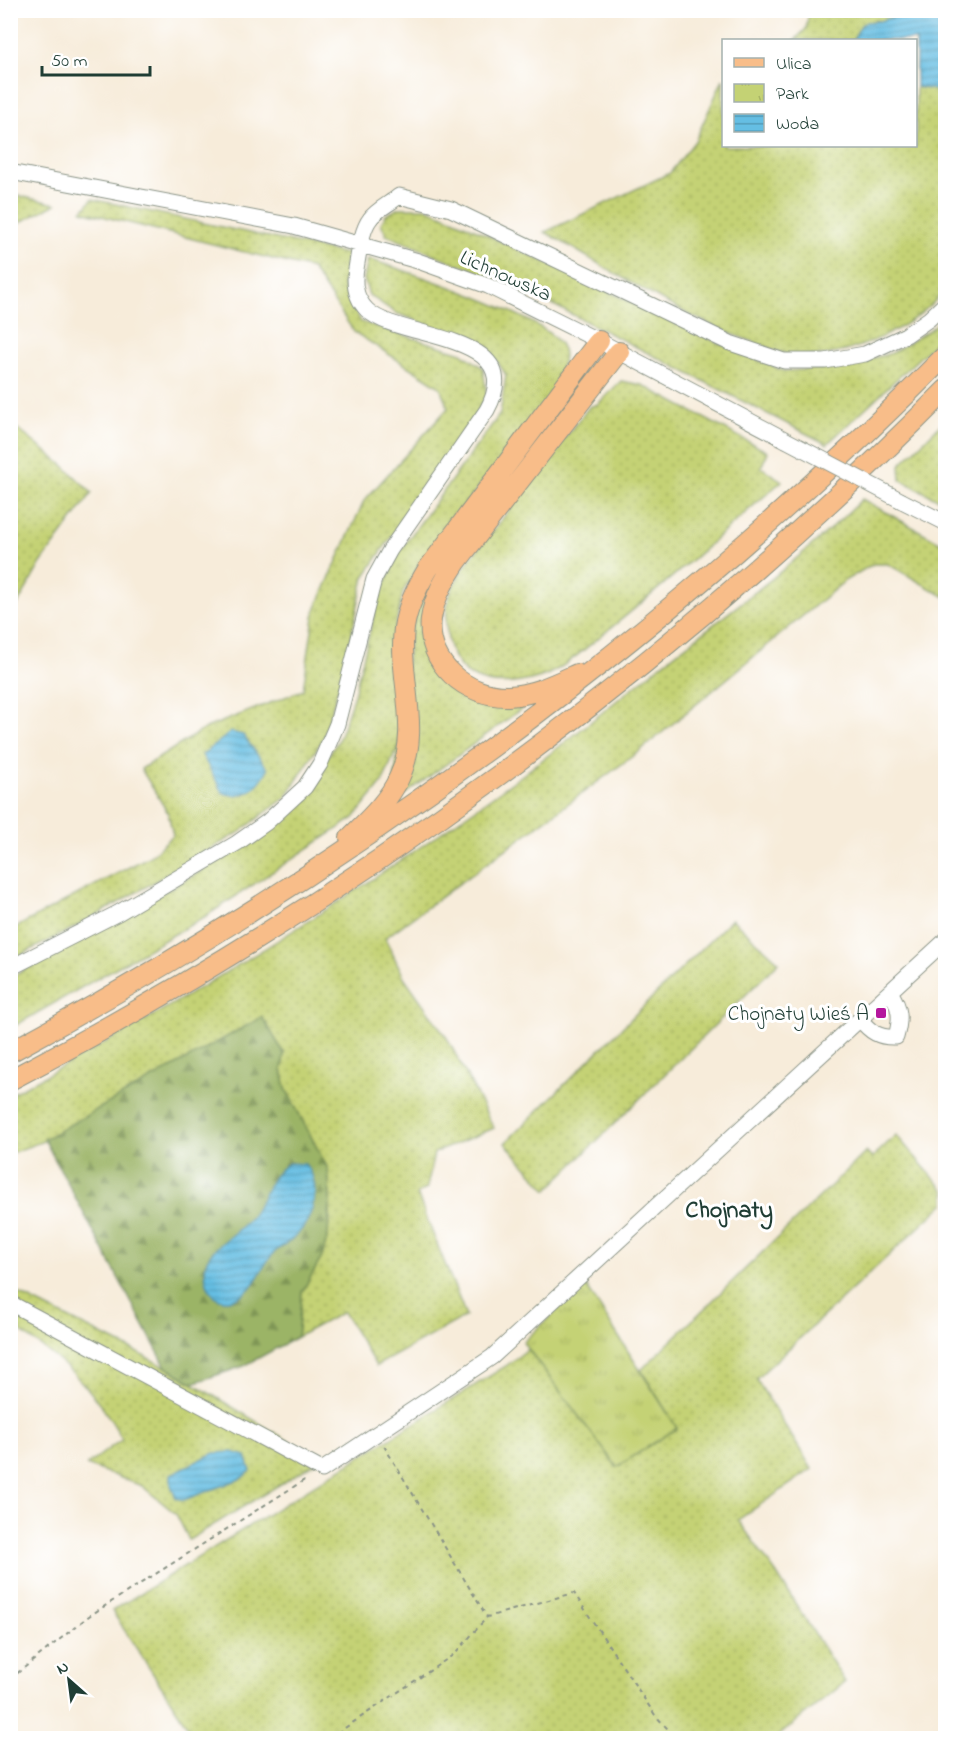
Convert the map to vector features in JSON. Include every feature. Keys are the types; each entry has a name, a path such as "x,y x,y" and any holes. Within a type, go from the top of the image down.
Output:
{"main road":[{"path":"324,866 386,800 403,768 410,728 403,651 404,628 408,608 420,582 599,341"},
{"path":"607,660 541,689 515,696 493,696 475,691 456,679 444,666 434,644 431,620 437,596 457,561 619,352"},
{"path":"10,1052 178,957 324,866 461,771 607,660 771,521 945,355"},
{"path":"10,1080 122,1018 252,941 392,850 518,760 657,651 762,563 843,489 945,390"}],"street":[{"name":"Lichnowska","path":"10,172 294,226 362,243 488,286 599,341 945,523"},
{"path":"10,968 127,907 257,829 305,787 330,744 374,579 390,550 487,410 495,393 496,382 492,371 478,352 428,332 377,318 367,310 354,288 355,272 370,219 399,196 452,208 730,343 784,361 825,361 865,354 906,336 929,319 945,303"},
{"path":"10,1303 322,1470 492,1357 945,940"},
{"path":"860,1019 869,1030 883,1038 896,1037 901,1020 897,1002 890,992"}],"path":[{"path":"376,1433 487,1617"},
{"path":"10,1679 89,1616 322,1470"},
{"path":"330,1738 456,1653 487,1617 574,1593 655,1715 676,1738"}],"green space":[{"path":"809,11 928,11 904,13 880,21 874,20 857,32 854,39 796,39 806,29"},
{"path":"722,81 722,147 917,147 917,87 935,90 945,96 945,290 915,318 875,340 832,354 790,355 728,332 674,307 545,232 670,173 695,141"},
{"path":"11,194 56,204 11,227"},
{"path":"92,199 347,254 343,286 361,322 462,353 483,368 487,397 364,577 345,665 323,739 286,797 240,832 87,921 11,960 11,930 152,855 173,835 168,813 141,769 206,728 303,690 315,610 364,501 448,408 440,387 354,332 312,269 82,211"},
{"path":"399,208 426,208 455,220 712,340 784,371 837,368 892,353 931,329 945,314 945,334 827,444 530,293 386,235 381,223 386,215"},
{"path":"368,259 504,308 551,335 562,347 564,355 557,377 560,384 422,559 403,592 393,637 399,744 382,783 354,818 206,916 11,1028 10,978 253,842 289,815 338,741 353,698 378,600 399,552 500,414 506,375 488,347 396,313 369,295 364,279"},
{"path":"621,381 642,385 768,452 761,467 782,481 655,592 558,669 549,674 517,682 495,683 475,678 457,662 451,650 446,625 452,589 468,562 589,407 598,404"},
{"path":"557,412 559,415 456,554 423,635 430,662 447,685 458,693 484,705 501,708 524,707 392,804 410,632 422,593"},
{"path":"945,420 945,503 901,480 900,465"},
{"path":"11,424 63,465 92,493 41,563 11,616"},
{"path":"862,499 945,545 945,597 888,564 873,564 846,580 641,750 385,938 404,977 447,1038 494,1128 434,1153 427,1188 417,1194 466,1316 376,1366 343,1312 297,1337 302,1292 322,1257 330,1219 330,1200 328,1169 286,1089 282,1070 284,1053 11,1153 11,1094 209,983 338,902 463,817 541,761 760,588"},
{"path":"732,919 779,962 547,1190 505,1143"},
{"path":"262,1017 284,1053 282,1070 286,1089 328,1169 330,1200 328,1235 322,1257 302,1292 297,1337 244,1366 193,1383 166,1367 44,1139"},
{"path":"896,1135 945,1191 945,1203 756,1379 812,1469 738,1520 776,1573 845,1682 776,1738 195,1738 112,1611 506,1366 528,1349 617,1467 677,1428 641,1370 866,1152 872,1158"},
{"path":"585,1284 677,1428 617,1467 523,1342"},
{"path":"10,1289 166,1367 320,1460 189,1540 176,1514 142,1486 87,1465 122,1439 99,1403 74,1374 11,1325"}],"water":[{"path":"946,11 945,96 935,90 917,87 917,39 854,39 861,25 866,22 880,21 904,13"},
{"path":"231,732 243,735 268,769 255,787 238,795 223,793 202,755"},
{"path":"289,1163 305,1164 311,1172 315,1191 308,1219 297,1235 272,1255 250,1288 229,1300 216,1297 208,1287 206,1280 205,1266 208,1257 250,1218 271,1181"},
{"path":"233,1452 246,1456 251,1471 240,1479 184,1500 176,1498 171,1485 171,1474 214,1453"}],"place":[{"name":"Chojnaty Wieś A","path":"881,1013"}],"district":[{"name":"Chojnaty","path":"729,1209"}]}
